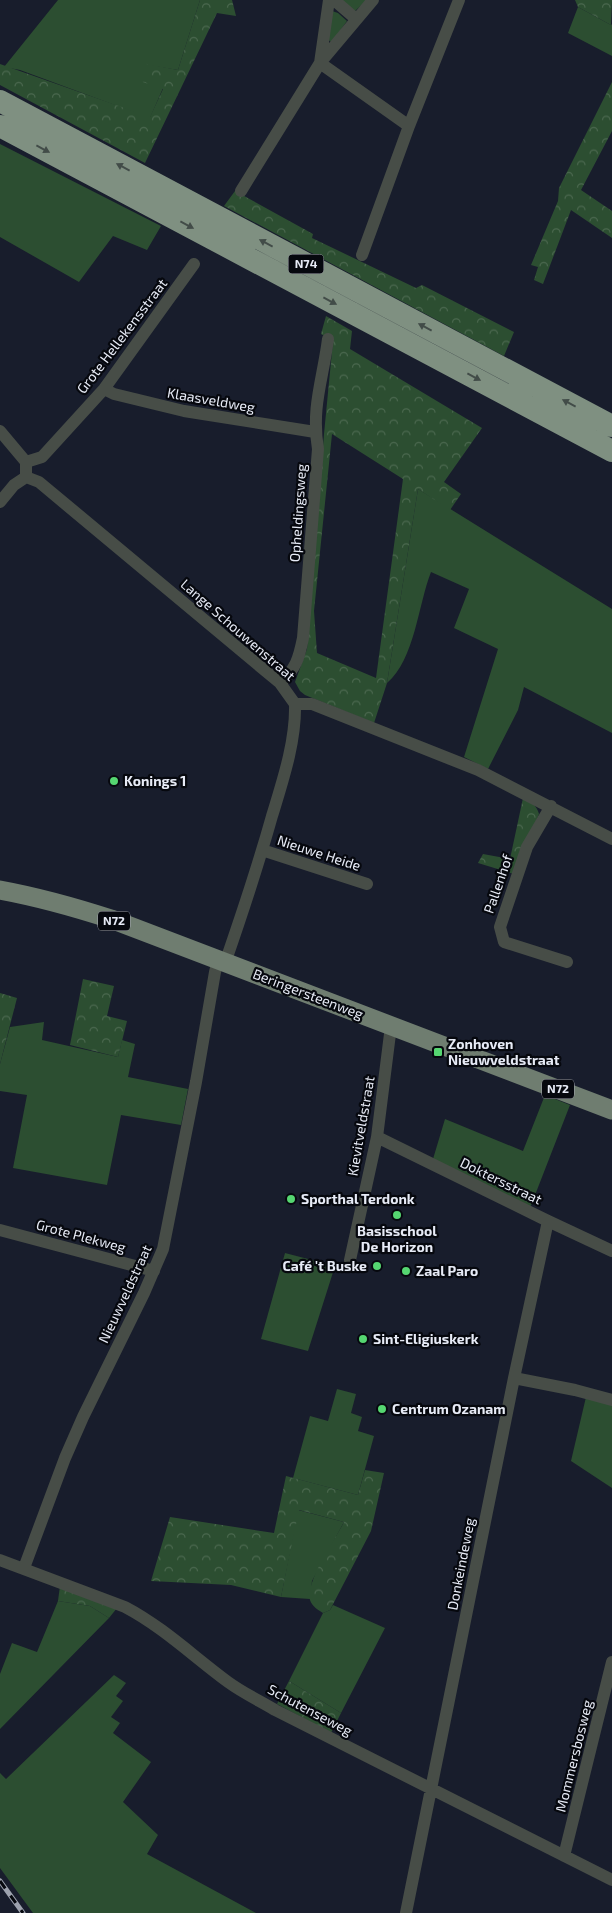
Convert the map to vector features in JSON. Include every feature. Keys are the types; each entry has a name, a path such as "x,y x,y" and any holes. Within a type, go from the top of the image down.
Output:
{"highway":[{"name":"N74","path":"0,101 612,426"},
{"name":"N74","path":"0,126 612,451"}],"main road":[{"name":"Beringersteenweg","path":"0,890 67,904 612,1110"}],"street":[{"path":"320,64 328,0"},
{"path":"334,0 356,19"},
{"path":"241,191 320,64 373,0"},
{"path":"362,255 409,126 459,0"},
{"path":"320,64 409,126"},
{"name":"Grote Hellekensstraat","path":"26,462 42,456 104,389 194,264"},
{"name":"Opheldingsweg","path":"280,683 290,674 299,657 303,638 318,449 315,432 316,403 328,339"},
{"name":"Klaasveldweg","path":"104,389 114,394 184,411 315,432"},
{"path":"0,431 26,462 26,477 14,485 0,502"},
{"name":"Lange Schouwenstraat","path":"26,477 33,478 42,484 280,683 295,704"},
{"path":"222,962 262,850 282,783 296,721 295,704 312,704 478,770 612,838"},
{"name":"Pallenhof","path":"551,806 526,847 500,927 504,942 567,962"},
{"name":"Nieuwe Heide","path":"262,850 367,884"},
{"name":"Nieuwveldstraat","path":"24,1568 79,1425 163,1249 215,972 222,962"},
{"name":"Kievitveldstraat","path":"350,1260 377,1137 391,1026"},
{"name":"Doktersstraat","path":"377,1137 612,1252"},
{"name":"Donkeindeweg","path":"406,1913 514,1378 548,1222"},
{"name":"Grote Plekweg","path":"0,1230 154,1271"},
{"path":"514,1378 612,1400"},
{"name":"Schutenseweg","path":"0,1560 84,1590 141,1616 230,1683 275,1710 612,1880"},
{"name":"Mommersbosweg","path":"564,1856 612,1662"}],"green space":[{"path":"58,0 200,0 178,70 142,64 163,88 150,118 20,70 4,67"},
{"path":"200,0 232,0 236,16 217,13 145,163 0,85 0,64 150,117 163,89 137,80 142,63 178,70"},
{"path":"341,0 367,0 355,11"},
{"path":"575,0 612,0 611,25 578,7"},
{"path":"578,7 612,24 612,56 568,33"},
{"path":"332,11 338,13 347,21 332,42 328,40"},
{"path":"612,82 612,131 581,190 612,211 612,238 571,210 543,284 534,280 538,267 531,265 558,201 559,188"},
{"path":"0,144 161,226 147,250 113,236 79,282 0,237"},
{"path":"235,191 313,234 312,238 416,288 422,285 514,332 504,356 224,206"},
{"path":"326,316 352,331 350,349 482,428 444,482 461,494 450,510 418,489 387,683 374,723 305,695 300,691 295,682 307,649 333,341 321,334","holes":["332,434 403,479 376,678 317,653 314,611"]},
{"path":"418,489 612,609 612,733 524,687 518,710 488,769 464,757 498,649 454,628 469,589 431,572 410,646 396,673 387,683"},
{"path":"523,798 535,806 539,814 514,874 478,863 483,854 510,859"},
{"path":"83,979 114,986 107,1016 127,1021 118,1057 70,1045"},
{"path":"0,993 17,998 0,1064"},
{"path":"44,1022 42,1040 118,1057 122,1040 135,1044 128,1077 188,1089 181,1125 121,1115 107,1185 13,1168 27,1095 0,1091 0,1064 10,1027"},
{"path":"545,1095 570,1105 530,1208 433,1159 445,1119 523,1151"},
{"path":"285,1253 335,1266 308,1351 261,1339"},
{"path":"337,1389 356,1394 351,1413 362,1417 358,1431 374,1436 358,1495 293,1478 310,1416 328,1421"},
{"path":"586,1397 612,1405 612,1488 571,1461"},
{"path":"365,1470 384,1473 371,1531 330,1610 323,1613 315,1608 310,1600 310,1592 312,1582 322,1560 344,1522 299,1510 281,1597 231,1585 151,1581 170,1517 274,1533 286,1476 358,1495"},
{"path":"298,1510 344,1522 312,1581 310,1599 281,1597"},
{"path":"60,1586 117,1608 109,1618 90,1606 58,1601"},
{"path":"58,1601 90,1606 109,1618 0,1729 0,1674 12,1643 37,1652"},
{"path":"333,1605 385,1628 341,1713 289,1681 323,1613 330,1610"},
{"path":"114,1675 126,1683 116,1696 123,1701 111,1717 120,1723 113,1733 151,1762 123,1802 158,1835 147,1854 256,1913 33,1913 0,1868 0,1773 6,1779"},
{"path":"289,1681 341,1713 331,1733 277,1704"}],"railway":[{"path":"0,1881 23,1913"}],"place":[{"name":"Konings 1","path":"114,781"},
{"name":"Zonhoven Nieuwveldstraat","path":"438,1052"},
{"name":"Sporthal Terdonk","path":"291,1199"},
{"name":"Basisschool De Horizon","path":"397,1215"},
{"name":"Café 't Buske","path":"377,1266"},
{"name":"Zaal Paro","path":"406,1271"},
{"name":"Sint-Eligiuskerk","path":"363,1339"},
{"name":"Centrum Ozanam","path":"382,1409"}]}
